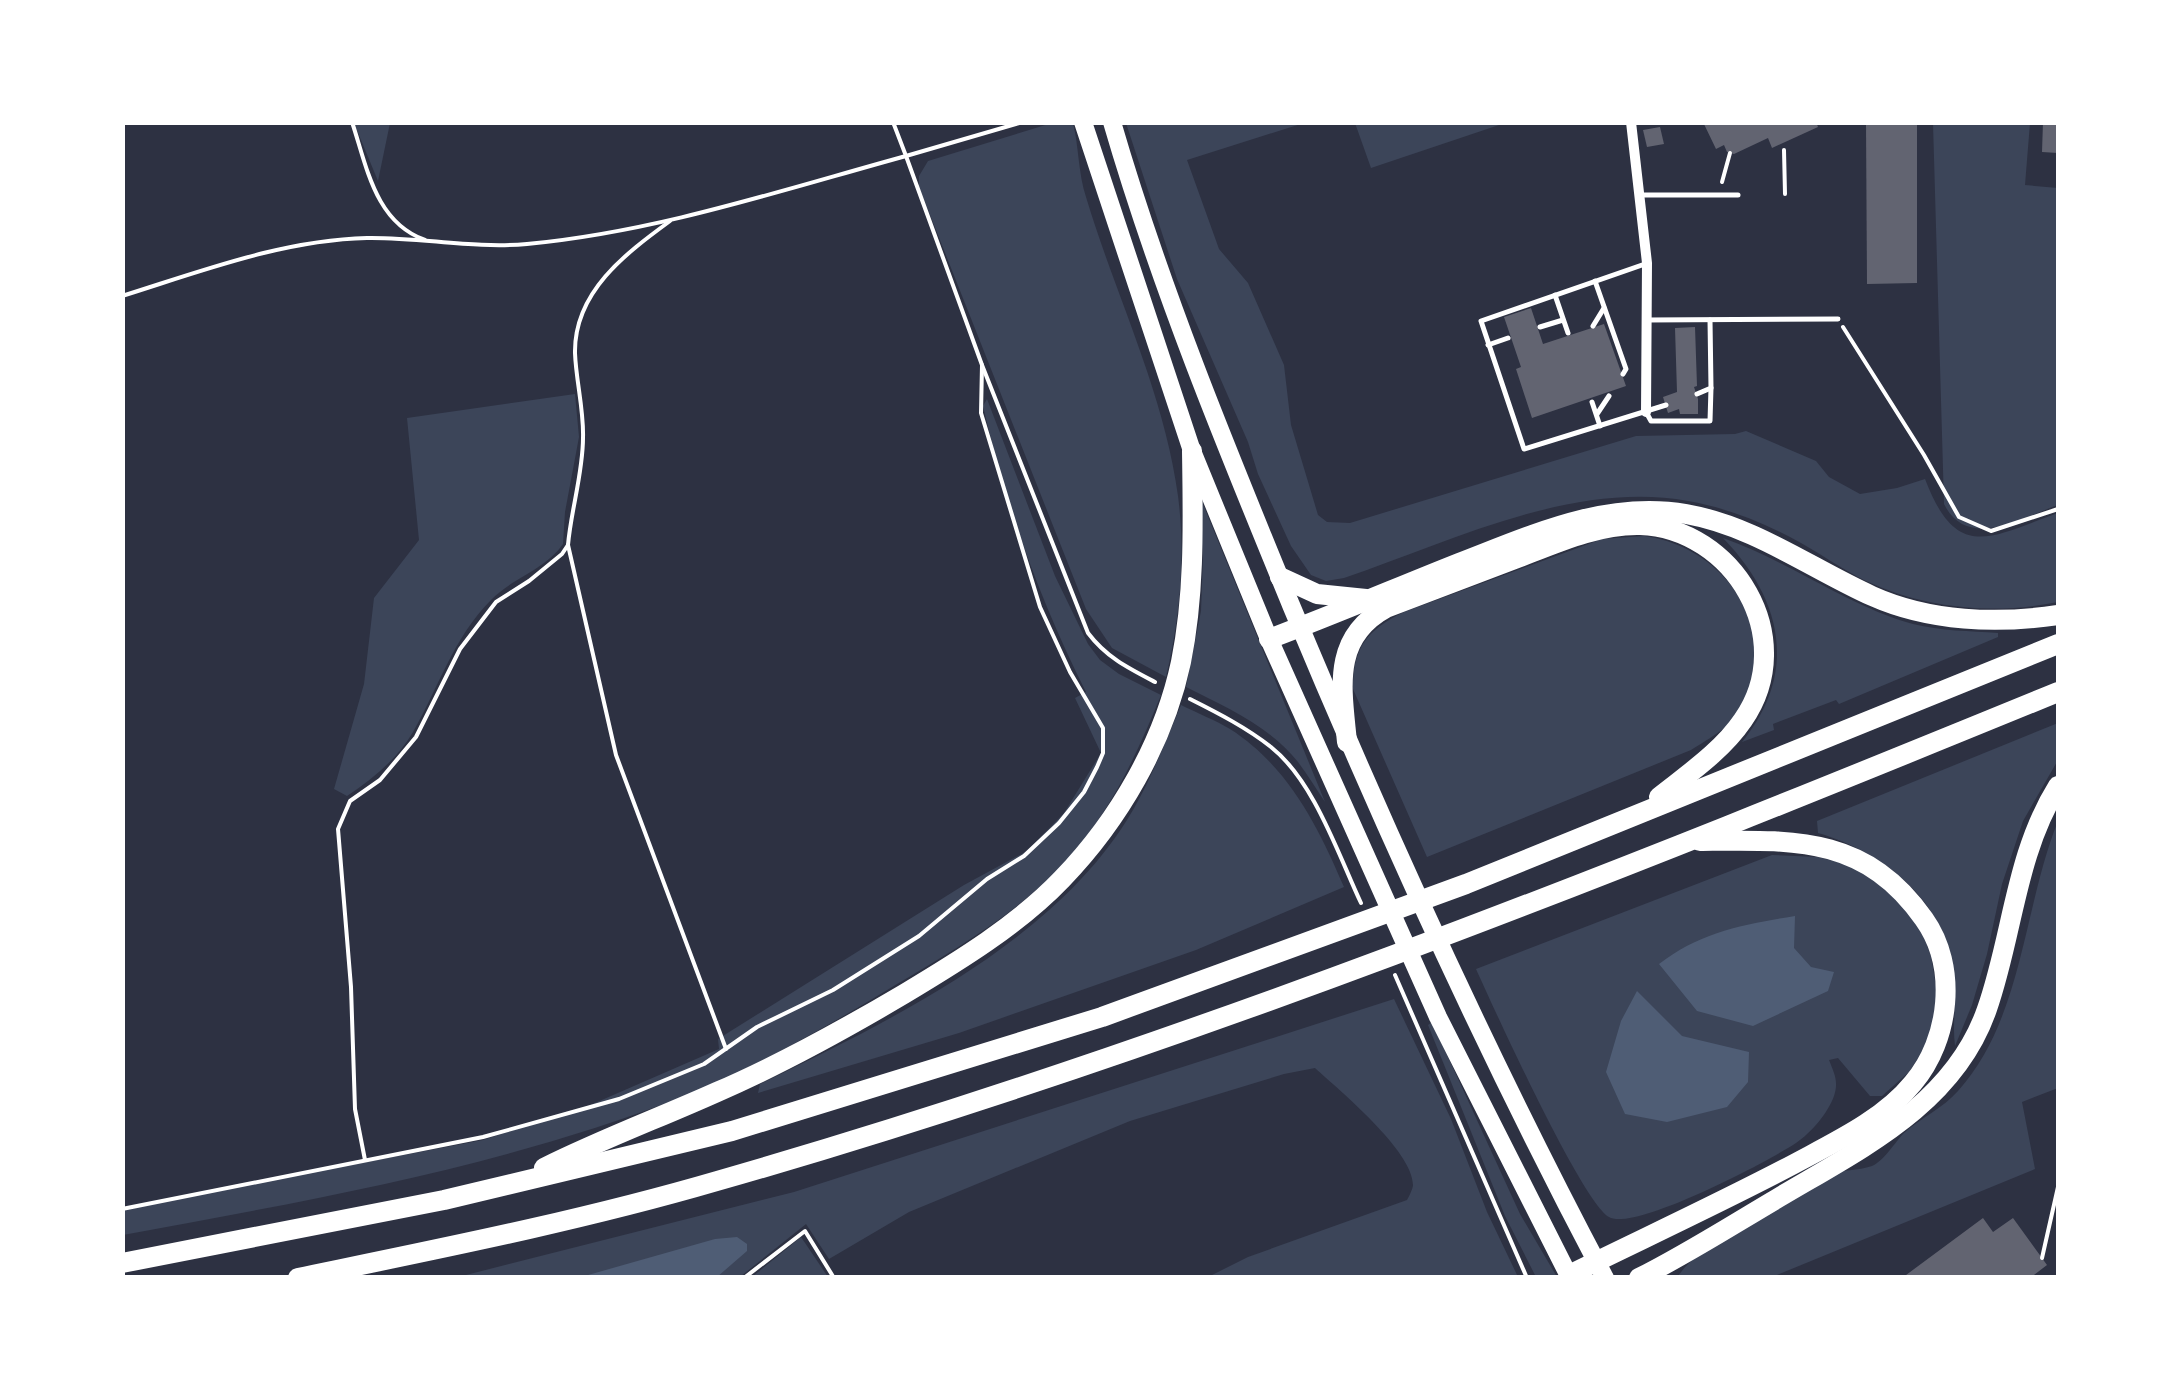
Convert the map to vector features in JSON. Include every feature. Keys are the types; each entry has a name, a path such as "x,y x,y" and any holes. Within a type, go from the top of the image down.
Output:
{"highway":[{"path":"512,1184 594,1143 818,1045 949,967 1062,880 1136,780 1162,722 1180,663 1193,570 1192,452"},
{"path":"1269,639 1538,532 1587,518 1648,510 1683,514 1750,533 1874,597 1910,610 2018,621 2058,615"},
{"path":"1347,742 1343,679 1346,653 1366,618 1590,533 1638,525 1664,528 1706,545 1738,574 1752,596 1759,618 1762,671 1744,718 1723,743 1645,809"},
{"path":"1280,577 1317,594 1368,599"},
{"path":"122,1263 226,1245 512,1184 732,1132 1102,1017 1466,884 2058,644"},
{"path":"298,1278 713,1183 1118,1056 1688,841 2058,692"},
{"path":"1640,1278 1665,1271 1902,1123 1952,1075 1972,1045 1987,1009 2019,877 2058,786"},
{"path":"1570,1276 1601,1270 1827,1146 1887,1108 1913,1083 1928,1061 1945,1008 1946,981 1928,924 1890,877 1865,862 1813,846 1752,840 1688,841"}],"main road":[{"path":"1083,122 1192,452 1269,639 1438,1017 1570,1276"},
{"path":"1112,122 1223,442 1347,742 1468,1004 1601,1270"}],"street":[{"path":"1631,122 1647,263 1646,412"}],"lane":[{"path":"1640,195 1738,195"},
{"path":"1647,263 1480,321 1524,449 1666,405"},
{"path":"1595,282 1626,369 1623,374"},
{"path":"1555,295 1568,333"},
{"path":"1593,326 1604,308"},
{"path":"1647,320 1838,319"},
{"path":"1540,327 1563,320"},
{"path":"1646,412 1651,421 1710,421 1710,320"},
{"path":"1488,344 1508,338"},
{"path":"1697,394 1710,388"},
{"path":"1596,415 1609,396"},
{"path":"1592,402 1600,426"}],"path":[{"path":"352,122 370,184 392,220 410,235 429,242"},
{"path":"893,122 982,365 1088,633 1119,664"},
{"path":"122,296 242,258 293,247 366,238 525,244 670,221 1020,124"},
{"path":"1784,150 1784,194"},
{"path":"1721,195 1730,153"},
{"path":"670,221 641,242 589,295 577,322 575,352 584,438 568,545 616,755 726,1049"},
{"path":"1838,319 1959,517 1991,531 2058,509"},
{"path":"122,1209 483,1137 618,1100 704,1064 758,1028 833,990 919,936 988,878 1024,856 1058,823 1084,792 1103,752 1103,728 1070,672 1040,607 981,413 982,365"},
{"path":"365,1161 354,1109 351,986 338,829 350,801 380,780 416,737 460,648 496,602 529,581 568,545"},
{"path":"1219,714 1253,734 1287,762 1304,784 1339,856"},
{"path":"1419,1026 1508,1242 1527,1278"},
{"path":"2042,1258 2058,1187"},
{"path":"744,1278 805,1231 834,1278"}],"shaded area":[{"path":"1355,122 1505,123 1371,168"},
{"path":"354,123 390,123 378,181"},
{"path":"1052,123 1073,123 1086,197 1151,382 1171,457 1178,496 1181,564 1175,632 1166,677 1112,648 1086,609 919,187 919,176 928,161"},
{"path":"1126,123 1304,123 1187,160 1219,249 1248,283 1284,365 1291,425 1318,515 1327,522 1350,523 1636,436 1746,431 1816,461 1829,477 1860,494 1925,479 1937,506 1963,533 1994,535 2058,513 2058,602 1985,608 1912,598 1866,581 1746,517 1688,501 1645,497 1601,499 1513,518 1344,578 1326,581 1311,575 1291,546 1258,474 1248,442 1177,279"},
{"path":"1933,123 2030,123 2025,185 2058,188 2058,505 1996,527 1966,526 1944,504"},
{"path":"575,394 579,437 563,544 547,561 499,592 466,630 413,732 392,760 347,796 334,789 364,684 374,598 419,540 407,418"},
{"path":"987,399 1055,576 1088,644 1100,660 1119,674 1161,695 1110,802 1083,841 1049,878 987,928 871,1000 765,1059 682,1097 614,1122 476,1162 123,1235 123,1208 483,1140 588,1106 719,1049 718,1039 964,885 1027,851 1064,813 1101,753 1075,698 1086,692 1039,588 1002,480 983,406"},
{"path":"1198,492 1325,802 1298,762 1274,738 1186,687 1201,611 1203,556"},
{"path":"1644,536 1673,543 1699,556 1721,573 1738,595 1755,647 1753,676 1739,712 1720,731 1691,750 1427,857 1353,689 1356,662 1365,642 1380,626 1404,612 1602,539"},
{"path":"1723,538 1889,616 1934,628 1998,633 1998,637 1839,704 1836,700 1773,724 1774,730 1742,742 1760,716 1771,689 1777,663 1776,637 1759,586"},
{"path":"1181,705 1230,729 1269,761 1312,820 1344,887 1196,950 959,1033 758,1093 760,1084 863,1033 967,972 1061,899 1101,857 1133,810"},
{"path":"2058,723 2058,760 2023,821 2002,884 1972,1005 1955,1046 1954,976 1939,925 1908,884 1866,853 1818,833 1817,821"},
{"path":"2058,821 2058,1088 2022,1102 2035,1169 1772,1277 1677,1278 1704,1250 1769,1206 1828,1175 1876,1164 1904,1133 1958,1091 1980,1062 2009,997"},
{"path":"1772,855 1818,857 1857,867 1905,906 1921,930 1931,956 1938,998 1930,1038 1910,1071 1882,1096 1870,1096 1838,1058 1829,1060 1836,1081 1834,1096 1818,1122 1796,1143 1672,1205 1623,1219 1609,1217 1596,1203 1559,1142 1476,969"},
{"path":"1795,916 1794,948 1811,967 1834,972 1828,991 1753,1026 1697,1011 1659,964 1707,937"},
{"path":"1637,991 1682,1036 1749,1052 1748,1082 1727,1107 1667,1122 1625,1114 1606,1072 1621,1021"},
{"path":"1394,999 1451,1119 1487,1212 1518,1277 1208,1277 1248,1257 1409,1197 1413,1185 1401,1155 1373,1122 1315,1068 1130,1121 909,1212 829,1259 806,1224 740,1277 454,1278 794,1192"},
{"path":"1432,1022 1520,1214 1557,1277 1536,1277 1505,1216 1428,1025"},
{"path":"737,1237 747,1244 747,1251 717,1277 581,1277 715,1239"},
{"path":"801,1237 828,1277 752,1277"}],"building":[{"path":"1703,122 1816,122 1818,127 1772,148 1768,138 1734,154 1727,152 1724,145 1716,149"},
{"path":"1866,122 1917,122 1917,283 1867,284"},
{"path":"2043,122 2058,122 2058,153 2042,152"},
{"path":"1660,127 1664,144 1647,147 1643,130"},
{"path":"1531,308 1543,344 1604,324 1626,386 1532,418 1516,369 1521,367 1504,317"},
{"path":"1695,327 1694,387 1698,414 1680,414 1679,409 1668,413 1663,397 1677,392 1675,328"},
{"path":"1983,1218 1993,1232 2013,1218 2047,1265 2030,1278 1902,1278"}]}
